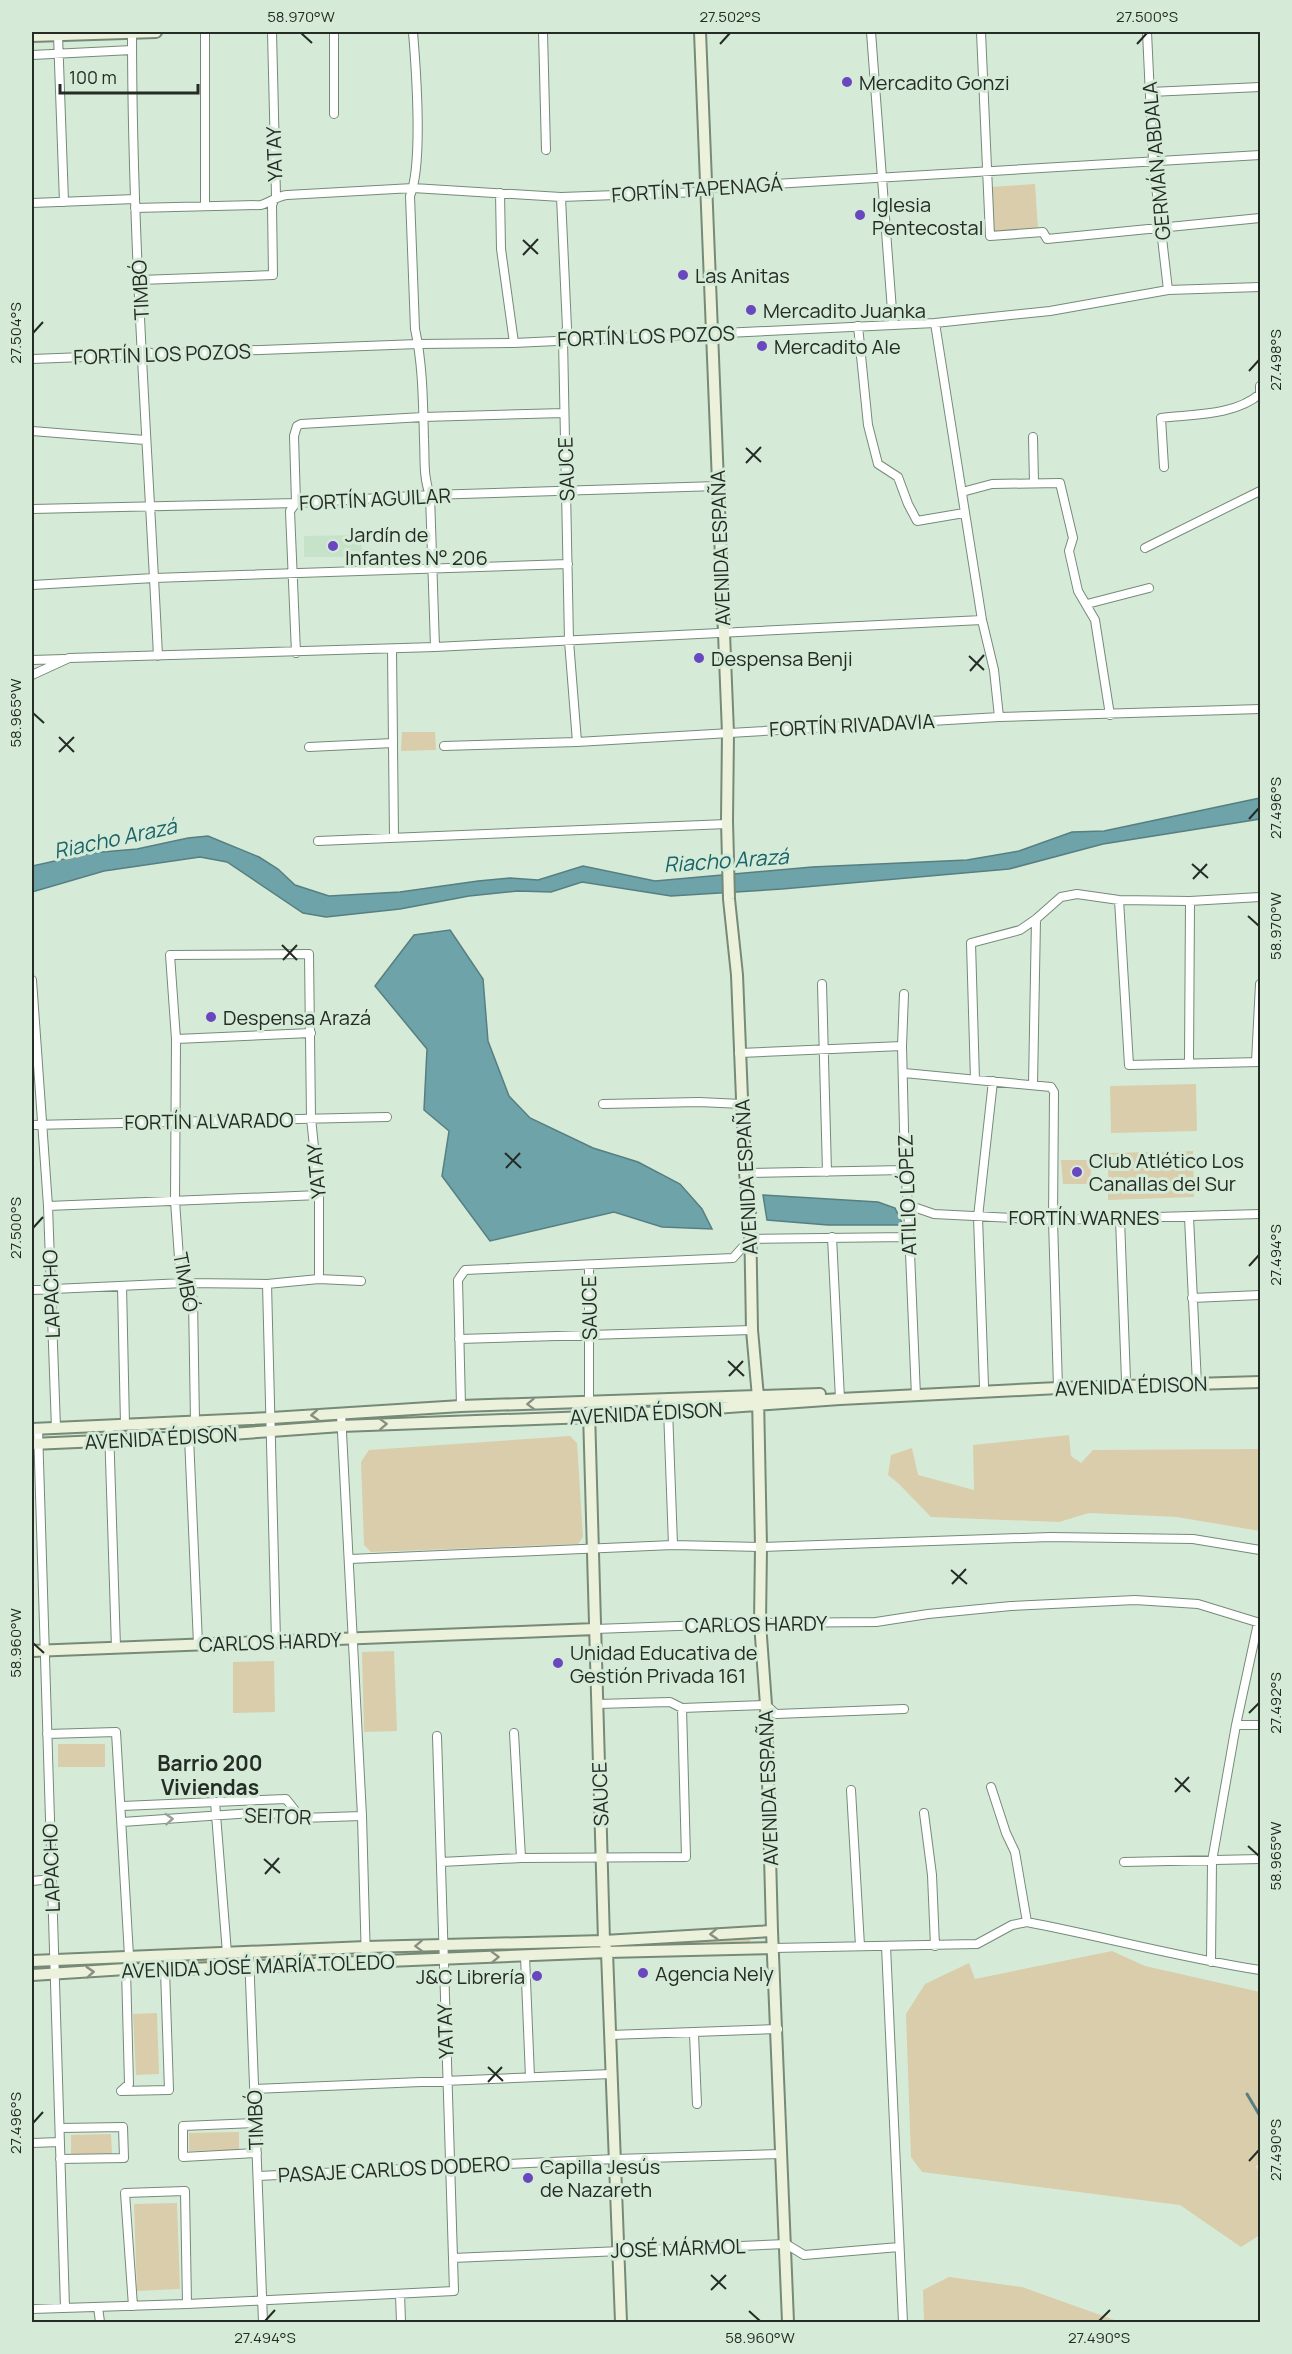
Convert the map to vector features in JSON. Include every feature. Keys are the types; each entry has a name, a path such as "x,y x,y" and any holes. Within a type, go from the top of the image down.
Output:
{"main road":[{"path":"32,36 156,32"},
{"name":"AVENIDA ESPAÑA","path":"700,32 728,732 729,899 737,975 745,1173 750,1214 752,1330 758,1401 760,1623 766,1705 772,1931 778,2029 788,2322"},
{"name":"AVENIDA ÉDISON","path":"35,1444 189,1437 341,1426 589,1417 668,1412 758,1401 1197,1381 1260,1376"},
{"name":"AVENIDA ÉDISON","path":"916,1394 984,1386 1058,1386 1126,1380 1260,1382"},
{"name":"AVENIDA ÉDISON","path":"35,1429 109,1427 461,1406 668,1400 758,1401"},
{"name":"SAUCE","path":"589,1402 601,1857 621,2322"},
{"name":"CARLOS HARDY","path":"32,1651 595,1629"},
{"name":"AVENIDA JOSÉ MARÍA TOLEDO","path":"32,1975 525,1956 605,1946 772,1931"},
{"name":"AVENIDA JOSÉ MARÍA TOLEDO","path":"32,1961 443,1945 773,1948"}],"street":[{"name":"TIMBÓ","path":"132,32 135,203 145,440 158,656"},
{"path":"205,32 205,206"},
{"name":"YATAY","path":"140,280 273,275 272,205 276,196 272,32"},
{"path":"334,32 334,114"},
{"path":"413,32 417,140 413,188 410,196 415,329 418,344 426,484 430,495 435,647"},
{"path":"543,32 546,150"},
{"path":"871,32 893,324"},
{"path":"981,32 990,236 1043,232 1047,239 1260,218"},
{"name":"GERMÁN ABDALA","path":"1147,32 1154,160 1168,290"},
{"path":"58,35 64,202"},
{"path":"32,54 132,51"},
{"path":"1150,92 1260,87"},
{"name":"FORTÍN TAPENAGÁ","path":"32,203 261,205 268,203 276,196 413,188 561,196 700,192 706,188 883,179 1260,154"},
{"path":"500,193 501,249 514,343"},
{"name":"SAUCE","path":"561,196 567,328 563,339 569,641 577,742"},
{"name":"FORTÍN LOS POZOS","path":"32,358 135,355 143,350 153,354 418,344 514,343 935,323 1050,311 1168,290 1260,287"},
{"path":"935,323 982,620 994,670 999,717"},
{"path":"858,326 868,425 878,464 898,477 917,520 964,513"},
{"path":"1164,467 1161,418 1224,410 1248,404 1260,394 1260,386"},
{"path":"296,653 290,511 296,503 294,436 297,426 423,417 564,412"},
{"path":"32,430 145,440"},
{"path":"1033,437 1034,483"},
{"path":"962,492 992,484 1060,483 1073,538 1069,551 1078,591 1095,620 1110,715"},
{"name":"FORTÍN AGUILAR","path":"32,509 296,503 430,495 718,486"},
{"path":"1145,548 1260,491"},
{"path":"32,585 154,578 567,564"},
{"path":"1087,603 1149,588"},
{"path":"32,660 392,649 982,620"},
{"path":"392,649 394,838"},
{"path":"32,675 69,658"},
{"name":"FORTÍN RIVADAVIA","path":"444,746 577,742 999,717 1260,709"},
{"path":"309,747 393,743"},
{"path":"318,841 727,824"},
{"path":"975,1080 970,943 1020,930 1036,920 1061,897 1077,894 1119,900 1190,901 1260,897"},
{"path":"1119,900 1129,1065 1258,1062 1260,984"},
{"path":"1189,1062 1190,901"},
{"path":"1033,1085 1036,920"},
{"name":"YATAY","path":"170,955 309,954 311,1118 319,1195 319,1279"},
{"name":"TIMBÓ","path":"170,955 176,1039 175,1201 180,1272 193,1299 195,1422 189,1437 198,1644"},
{"name":"LAPACHO","path":"32,980 33,1044 43,1125 48,1206 56,1428"},
{"path":"822,984 827,1172"},
{"name":"ATILIO LÓPEZ","path":"904,994 902,1046 905,1170 916,1394"},
{"path":"176,1039 311,1033"},
{"path":"739,1053 902,1046"},
{"path":"904,1073 1051,1087 1054,1092 1053,1220 1058,1386"},
{"path":"984,1386 978,1216 993,1081"},
{"path":"603,1104 699,1102 742,1104"},
{"name":"FORTÍN ALVARADO","path":"32,1125 387,1118"},
{"path":"745,1173 905,1170"},
{"path":"48,1206 319,1195"},
{"name":"FORTÍN WARNES","path":"908,1204 934,1214 1053,1220 1260,1214"},
{"path":"1189,1216 1197,1381"},
{"path":"1120,1219 1126,1380"},
{"path":"832,1237 840,1396"},
{"path":"461,1406 458,1281 465,1270 734,1258 750,1239 908,1237"},
{"name":"SAUCE","path":"589,1265 589,1402"},
{"path":"32,1290 184,1283 267,1284 319,1279 361,1281"},
{"path":"267,1284 276,1641"},
{"path":"122,1286 125,1425"},
{"path":"1192,1298 1260,1294"},
{"path":"459,1339 752,1330"},
{"path":"668,1400 673,1545"},
{"path":"341,1413 362,1816 366,1962"},
{"path":"109,1427 116,1648"},
{"name":"LAPACHO","path":"35,1429 45,1650 65,2308"},
{"path":"350,1559 673,1545 761,1546 1050,1537 1193,1539 1260,1550"},
{"name":"CARLOS HARDY","path":"595,1629 760,1623 876,1622 928,1614 1011,1606 1135,1600 1198,1604 1259,1623"},
{"path":"1211,1962 1212,1860 1236,1725 1259,1623"},
{"path":"597,1704 670,1702 682,1708 766,1705 776,1714 904,1709"},
{"path":"441,1862 521,1858 686,1857 682,1708"},
{"path":"1236,1725 1260,1725"},
{"path":"47,1734 116,1732 129,1956"},
{"path":"514,1733 521,1858"},
{"name":"YATAY","path":"400,2294 454,2291 437,1736"},
{"path":"991,1787 1006,1833 1015,1852 1027,1922"},
{"path":"851,1790 860,1946"},
{"path":"122,1806 286,1800 301,1818"},
{"path":"215,1802 227,1953"},
{"name":"SEITOR","path":"122,1822 266,1812 301,1818 362,1816"},
{"path":"924,1814 932,1875 935,1946"},
{"path":"1124,1862 1260,1859"},
{"path":"32,1881 52,1879"},
{"path":"773,1948 977,1944 1012,1925 1027,1922 1124,1941 1211,1962 1260,1970"},
{"path":"886,1946 903,2322"},
{"name":"TIMBÓ","path":"249,1953 263,2322"},
{"path":"525,1956 530,2077"},
{"path":"126,1970 129,2084 121,2091 169,2090 165,1970"},
{"path":"610,2035 694,2034 778,2029"},
{"path":"694,2034 697,2104"},
{"path":"254,2089 611,2074"},
{"path":"255,2123 183,2126 183,2157 256,2153"},
{"path":"60,2128 123,2127 124,2158 60,2159"},
{"path":"32,2143 60,2142"},
{"name":"PASAJE CARLOS DODERO","path":"258,2176 615,2159 782,2154"},
{"path":"133,2306 125,2193 184,2191 187,2304"},
{"name":"JOSÉ MÁRMOL","path":"453,2258 786,2244 804,2255 899,2247"},
{"path":"32,2309 400,2294 401,2322"},
{"path":"98,2307 100,2322"}],"shaded area":[{"path":"1035,184 1038,229 993,232 990,187"},
{"name":"Jardín de Infantes N° 206","path":"362,535 362,557 304,557 304,536"},
{"path":"402,732 435,732 436,750 401,751"},
{"path":"1196,1084 1197,1131 1111,1133 1110,1086"},
{"path":"1193,1151 1194,1197 1108,1200 1108,1153"},
{"name":"Club Atlético Los Canallas del Sur","path":"1061,1160 1092,1160 1090,1184 1063,1184"},
{"path":"1069,1435 1071,1456 1081,1463 1093,1450 1260,1449 1260,1531 1177,1517 1089,1513 1059,1522 931,1517 888,1475 891,1455 912,1448 918,1475 974,1490 973,1445"},
{"path":"570,1436 577,1443 583,1537 578,1544 371,1552 364,1545 361,1462 369,1450"},
{"path":"394,1651 397,1731 364,1732 362,1652"},
{"path":"274,1661 275,1712 233,1713 233,1662"},
{"path":"58,1744 105,1744 105,1767 58,1767"},
{"path":"750,1938 750,1944 616,1950 615,1944"},
{"path":"592,1944 593,1949 457,1954 456,1950"},
{"path":"1112,1951 1145,1966 1260,1992 1260,2163 1256,2166 1260,2176 1260,2235 1241,2247 1180,2205 922,2172 911,2157 906,2014 925,1984 969,1963 975,1979"},
{"path":"354,1953 354,1958 269,1961 270,1957"},
{"path":"236,1959 236,1962 69,1968 69,1964"},
{"path":"157,2013 159,2074 136,2075 133,2014"},
{"path":"239,2132 239,2150 189,2151 189,2133"},
{"path":"111,2134 112,2154 71,2155 71,2135"},
{"path":"177,2203 180,2289 137,2291 134,2204"},
{"path":"949,2277 1022,2287 1120,2322 924,2322 923,2290"}],"water":[{"path":"1260,798 1260,819 1103,844 1009,869 782,889 671,896 582,882 551,892 518,891 469,896 400,909 326,917 303,913 227,862 200,857 104,871 32,892 32,866 91,853 137,849 208,836 259,857 278,869 295,885 329,896 400,892 510,878 538,880 583,866 655,881 812,867 967,860 1019,851 1072,832 1104,831"},
{"path":"450,930 483,979 488,1041 509,1096 530,1118 593,1148 638,1162 680,1184 702,1209 712,1229 662,1227 614,1212 490,1241 442,1176 449,1131 424,1110 427,1049 375,986 414,935"},
{"path":"763,1195 878,1202 895,1208 903,1225 828,1225 767,1220"}],"waterway":[{"path":"1247,2094 1260,2116"}],"place":[{"name":"Mercadito Gonzi","path":"847,82"},
{"name":"Iglesia Pentecostal","path":"860,215"},
{"name":"Las Anitas","path":"683,275"},
{"name":"Mercadito Juanka","path":"751,310"},
{"name":"Mercadito Ale","path":"762,346"},
{"name":"Jardín de Infantes N° 206","path":"333,546"},
{"name":"Despensa Benji","path":"699,658"},
{"name":"Despensa Arazá","path":"211,1017"},
{"name":"Club Atlético Los Canallas del Sur","path":"1077,1172"},
{"name":"Unidad Educativa de Gestión Privada 161","path":"558,1663"},
{"name":"Agencia Nely","path":"643,1973"},
{"name":"J&C Librería","path":"537,1976"},
{"name":"Capilla Jesús de Nazareth","path":"528,2178"}],"district":[{"name":"Barrio 200 Viviendas","path":"210,1775"}],"water label":[{"name":"Riacho Arazá","path":"115,838"},
{"name":"Riacho Arazá","path":"726,860"}]}
